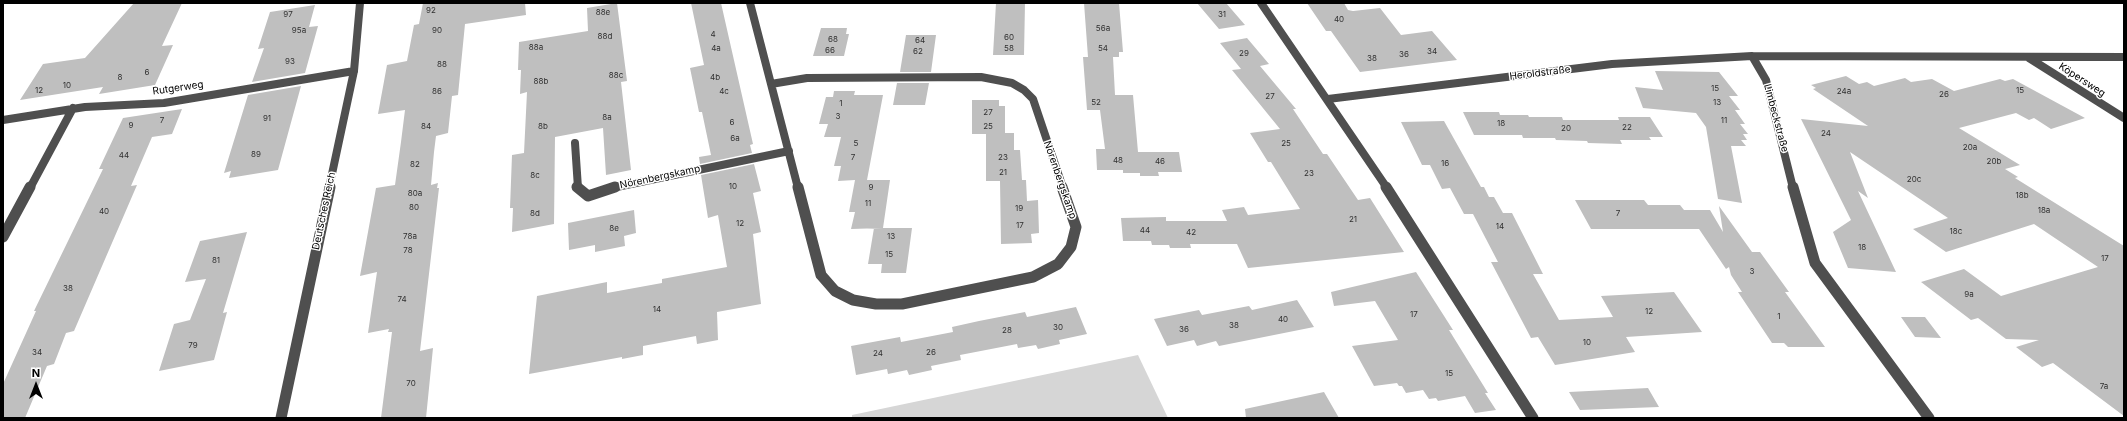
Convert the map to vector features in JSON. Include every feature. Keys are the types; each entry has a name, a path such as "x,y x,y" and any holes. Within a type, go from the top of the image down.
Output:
{"street":[{"name":"Deutsches Reich","path":"281,418 354,71 360,3"},
{"name":"Nörenbergskamp","path":"750,3 771,84 789,151 821,275 835,291 853,300 876,304 902,304 1033,277 1050,270 1065,260 1073,245 1076,227 1033,99 1024,90 1012,83 981,77 807,78 771,84"},
{"path":"1261,3 1328,99 1389,191 1533,418"},
{"path":"1752,56 1887,55 2029,58 2124,57"},
{"name":"Heroldstraße","path":"1328,99 1612,64 1752,56"},
{"name":"Limbeckstraße","path":"1752,56 1766,80 1802,222 1815,263 1929,418"},
{"name":"Köpersweg","path":"2029,58 2124,118"},
{"name":"Rutgerweg","path":"3,120 74,108 164,103 354,71"},
{"path":"3,237 74,108"},
{"name":"Nörenbergskamp","path":"576,143 577,187 588,196 616,186 789,151"}],"shaded area":[{"path":"1138,355 1168,418 852,418 852,415"}],"building":[{"path":"134,3 182,3 162,46 173,45 155,85 99,94 103,87 20,100 43,64 85,58"},
{"path":"423,3 525,3 526,15 465,24 458,95 452,96 448,133 436,136 434,152 431,185 438,183 437,188 439,188 420,351 433,348 426,418 381,418 392,332 388,332 389,329 368,333 377,272 360,276 376,188 395,185 401,142 405,110 378,114 387,65 407,61 414,25 419,24"},
{"path":"617,3 627,81 621,82 631,170 606,175 603,128 555,137 554,224 512,232 513,208 510,208 512,155 524,153 527,92 520,94 521,70 518,70 519,42 588,31 587,8"},
{"path":"691,3 721,3 753,144 750,145 752,153 700,164 699,157 711,155 702,112 699,112 690,68 704,65"},
{"path":"996,3 1025,3 1024,55 993,55"},
{"path":"1084,3 1119,3 1123,52 1119,52 1119,57 1113,57 1115,95 1133,95 1138,152 1179,152 1182,172 1158,172 1159,176 1140,176 1140,173 1123,173 1123,170 1097,170 1096,149 1105,149 1100,110 1087,110 1083,57 1088,57"},
{"path":"1197,3 1226,3 1245,25 1219,29"},
{"path":"1307,3 1344,3 1348,10 1353,11 1380,8 1401,35 1432,31 1457,60 1360,72 1331,31 1326,31"},
{"path":"315,5 309,27 318,26 305,73 252,82 264,48 258,49 270,12"},
{"path":"821,28 847,28 846,34 849,34 844,56 813,56"},
{"path":"906,35 936,35 931,72 900,72"},
{"path":"1247,38 1269,64 1260,66 1296,109 1293,109 1323,154 1327,154 1358,200 1370,198 1404,252 1248,268 1237,244 1190,244 1191,248 1170,248 1169,245 1152,245 1151,241 1123,241 1121,218 1166,217 1166,221 1227,221 1222,210 1244,207 1248,215 1300,209 1271,162 1268,162 1250,133 1280,129 1232,70 1241,69 1220,43"},
{"path":"1655,71 1719,72 1738,96 1729,96 1740,110 1735,110 1745,124 1740,124 1748,134 1743,134 1747,140 1741,140 1746,146 1731,146 1742,203 1718,199 1706,127 1696,113 1643,108 1635,87 1663,90"},
{"path":"1846,76 1859,84 1867,82 1874,86 1905,78 1911,82 1932,79 1954,91 2000,79 2005,81 2013,79 2085,118 2051,129 2034,118 2029,120 2016,113 1959,128 2020,165 2005,169 2018,177 2015,178 2124,246 2124,416 2053,363 2042,367 2016,347 2039,340 2006,339 1978,318 1971,320 1921,282 1964,269 2001,296 2098,267 2034,224 1946,252 1913,229 1948,218 1850,152 1868,198 1858,191 1896,272 1848,268 1833,232 1851,220 1801,119 1868,126 1813,89 1816,88 1811,85"},
{"path":"897,83 929,83 925,105 893,105"},
{"path":"301,86 278,170 229,178 231,171 224,173 248,95"},
{"path":"834,91 855,91 854,95 883,95 867,180 890,180 883,228 851,229 855,212 849,212 855,180 838,181 841,166 834,166 841,137 824,137 828,124 819,124 826,97 833,97"},
{"path":"972,100 999,100 999,106 1005,106 1005,133 1014,133 1014,150 1020,150 1022,180 1026,180 1027,201 1038,200 1039,233 1031,234 1032,243 1001,244 1000,181 986,181 986,134 972,134"},
{"path":"182,109 172,134 152,137 131,186 137,185 74,331 66,333 54,364 47,366 25,418 3,418 3,384 36,311 34,311 103,169 99,169 123,118"},
{"path":"1463,112 1499,112 1500,115 1562,117 1563,120 1619,120 1618,117 1650,117 1663,137 1649,137 1651,140 1620,140 1622,144 1588,143 1587,141 1556,140 1555,138 1523,138 1522,135 1474,135"},
{"path":"1444,121 1481,187 1484,187 1489,197 1494,197 1503,213 1512,213 1543,274 1533,274 1559,320 1613,317 1601,296 1674,292 1702,332 1626,337 1635,352 1555,365 1538,337 1531,338 1491,262 1498,262 1473,214 1464,214 1450,188 1442,189 1430,165 1422,165 1401,122"},
{"path":"754,164 761,191 753,193 761,232 753,234 761,304 717,312 718,340 697,344 696,336 643,346 643,355 622,359 622,357 529,374 537,296 607,282 607,293 662,283 662,279 727,267 718,215 708,218 701,175"},
{"path":"1575,200 1644,200 1648,205 1680,205 1684,210 1710,210 1723,232 1719,206 1752,252 1760,252 1789,292 1785,292 1825,347 1788,347 1784,343 1772,343 1738,292 1742,292 1731,275 1729,267 1726,269 1699,229 1591,229"},
{"path":"634,210 636,233 624,236 625,246 595,252 595,245 569,250 568,223"},
{"path":"874,228 912,228 906,273 881,273 882,264 868,264"},
{"path":"247,232 223,313 227,312 214,360 159,371 174,324 190,320 206,279 185,282 200,241"},
{"path":"1416,272 1453,330 1449,330 1488,393 1485,393 1496,410 1475,413 1465,396 1438,401 1436,398 1429,399 1423,390 1406,393 1402,386 1399,386 1397,383 1374,386 1352,346 1398,340 1375,301 1334,306 1331,292"},
{"path":"1297,300 1314,327 1219,346 1216,341 1197,346 1194,340 1167,346 1154,319 1199,310 1202,315 1249,306 1252,310"},
{"path":"1076,307 1087,334 1059,340 1060,344 1038,349 1036,345 1018,348 1017,344 960,355 961,360 931,366 932,370 909,375 907,370 888,374 887,369 856,375 851,346 900,337 901,342 953,332 952,327 979,321 1025,312 1027,317"},
{"path":"1901,317 1925,317 1941,338 1915,337"},
{"path":"1648,388 1659,407 1580,410 1569,392"},
{"path":"1324,392 1339,418 1246,418 1245,409"}]}
